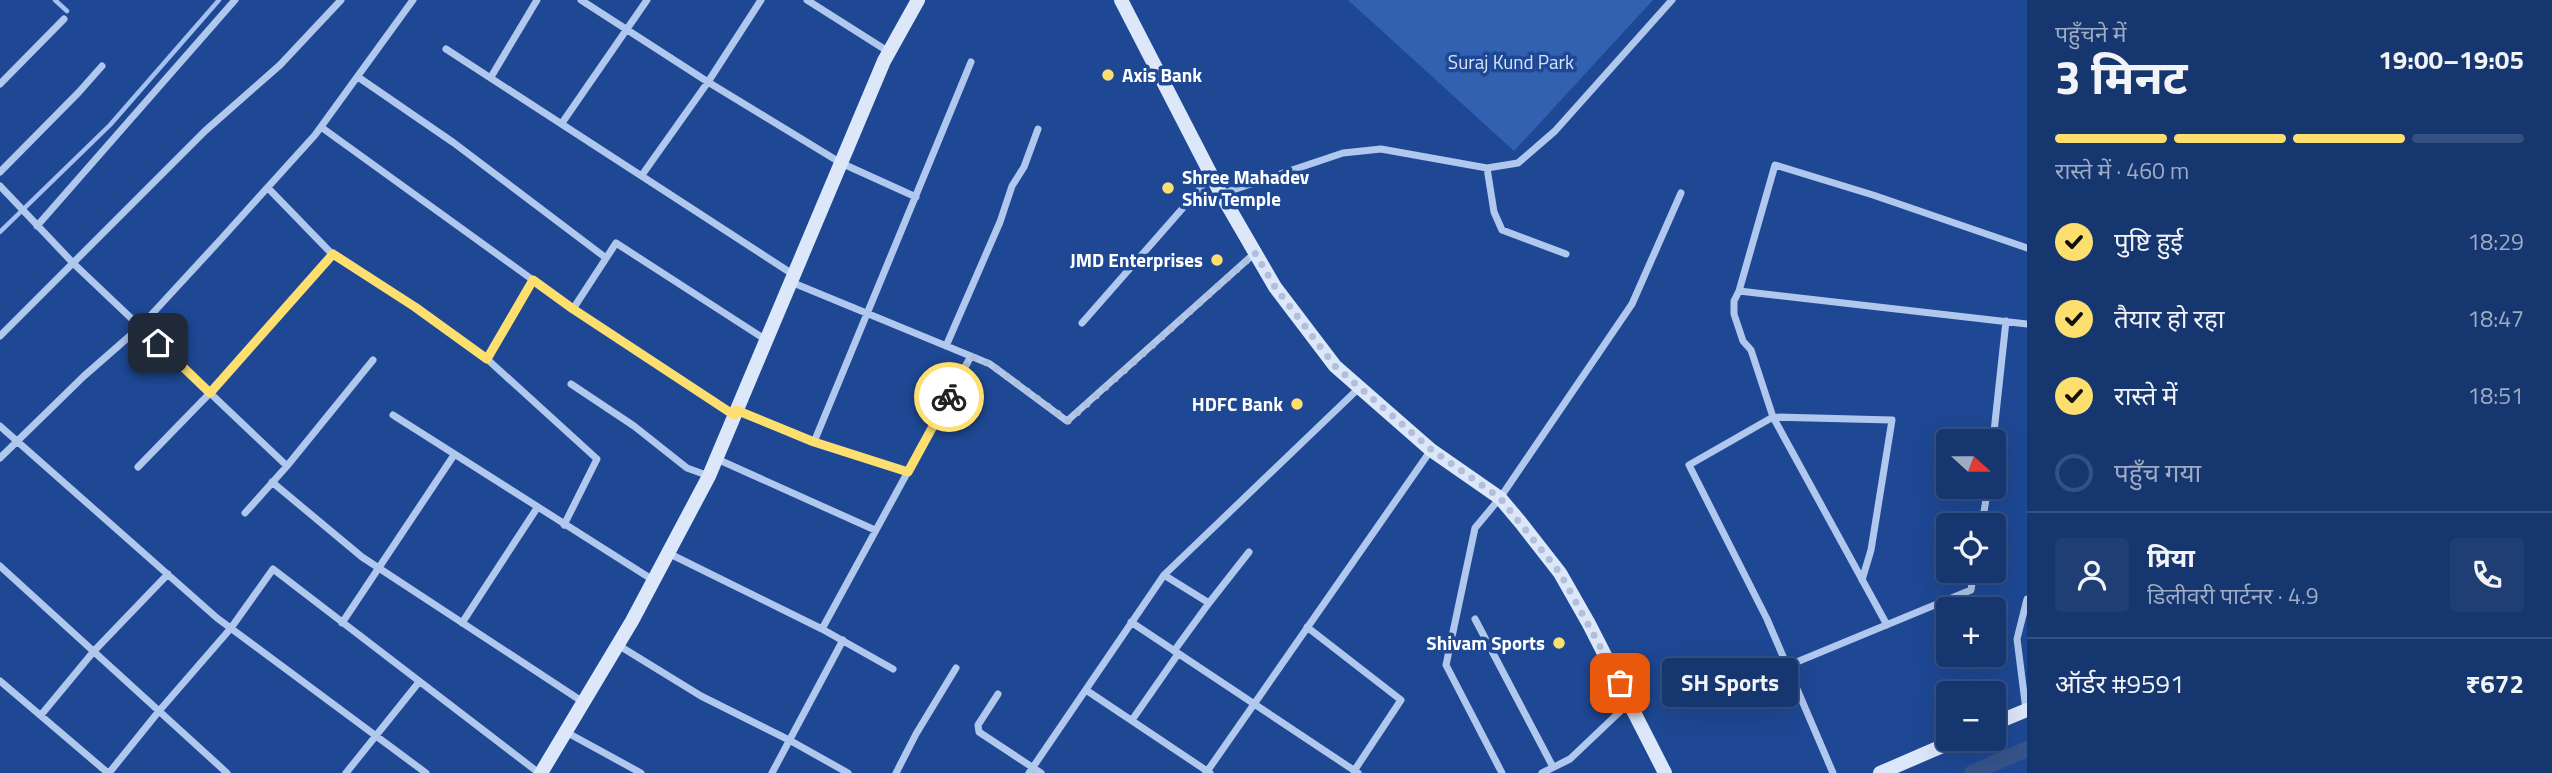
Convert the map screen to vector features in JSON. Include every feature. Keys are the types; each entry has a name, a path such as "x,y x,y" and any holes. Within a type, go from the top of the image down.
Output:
{"street":[{"path":"37,226 235,0"},
{"path":"0,336 205,131 280,65 341,0"},
{"path":"0,458 140,327 268,188 321,127 413,0"},
{"path":"491,77 537,0"},
{"path":"581,0 841,163 916,197"},
{"path":"562,124 647,0"},
{"path":"642,175 708,82 761,0"},
{"path":"807,0 889,52"},
{"path":"0,681 108,773 231,628 273,569 540,773 618,645 709,476 889,52 918,0"},
{"path":"1121,0 1220,194 1275,287 1335,366 1432,450 1500,498 1560,573 1665,773"},
{"path":"1220,194 1343,153 1381,149 1487,168 1518,163 1555,131 1672,0"},
{"path":"0,84 64,19"},
{"path":"446,49 642,175 792,278 990,364 1068,421 1255,253"},
{"path":"814,442 971,62"},
{"path":"0,172 102,66"},
{"path":"358,77 454,143 606,258"},
{"path":"321,127 573,309 735,413 908,472"},
{"path":"946,345 1038,129"},
{"path":"1887,625 1773,417 1751,350 1743,341 1734,314 1734,302 1775,165 1873,195 2027,248"},
{"path":"1487,168 1494,212 1503,230 1566,254"},
{"path":"1082,323 1211,176"},
{"path":"0,186 74,264 287,466"},
{"path":"268,188 333,254 415,307 487,359 597,459 564,525"},
{"path":"1502,773 1446,664 1475,528 1500,498 1632,304 1681,193"},
{"path":"573,309 616,243 766,340"},
{"path":"138,467 210,393 333,254"},
{"path":"487,359 533,280"},
{"path":"1739,291 2027,324"},
{"path":"1994,429 2006,321"},
{"path":"822,629 971,356"},
{"path":"244,513 287,466 373,360"},
{"path":"571,384 634,426 687,468 709,476"},
{"path":"1031,770 1164,575 1359,388"},
{"path":"393,415 654,580"},
{"path":"1833,773 1767,619 1689,465 1773,417 1892,420 1871,550 1862,580"},
{"path":"0,426 231,628 426,773"},
{"path":"1086,690 1208,772 1432,450"},
{"path":"342,623 454,455"},
{"path":"716,458 875,530"},
{"path":"272,482 362,557 583,702"},
{"path":"463,623 537,508"},
{"path":"1132,720 1209,603 1249,552"},
{"path":"668,553 822,629 893,669"},
{"path":"0,566 227,773"},
{"path":"41,715 94,652 168,574"},
{"path":"1164,575 1209,603"},
{"path":"1787,666 1971,590 1972,583"},
{"path":"2006,718 2026,710 2017,639 2027,599"},
{"path":"1475,619 1553,767"},
{"path":"1131,622 1356,772 1401,700 1307,627"},
{"path":"772,773 843,640"},
{"path":"618,645 701,696 848,773"},
{"path":"896,773 956,668"},
{"path":"346,773 419,682"},
{"path":"999,694 978,724 979,732 1031,770 1041,773"},
{"path":"1542,773 1570,759 1630,703"},
{"path":"566,732 641,773"},
{"path":"1880,773 1936,749"}],"green space":[{"name":"Suraj Kund Park","path":"1348,0 1653,0 1514,151"}],"waterway":[{"path":"55,0 67,11"},
{"path":"0,232 110,125 219,0"},
{"path":"1972,773 2027,749"}],"way so far":[{"path":"949,397 971,356 990,364 1068,421 1255,253 1275,287 1335,366 1395,421 1500,498 1560,573 1620,683"}],"place":[{"name":"Axis Bank","path":"1108,75"},
{"name":"Shree Mahadev Shiv Temple","path":"1168,188"},
{"name":"JMD Enterprises","path":"1217,260"},
{"name":"HDFC Bank","path":"1297,404"},
{"name":"Shivam Sports","path":"1559,643"},
{"name":"SH Sports","path":"1620,683"}],"route":[{"path":"158,343 210,393 333,254 415,307 487,359 533,280 734,415 736,410 814,442 908,472 949,397"}]}
